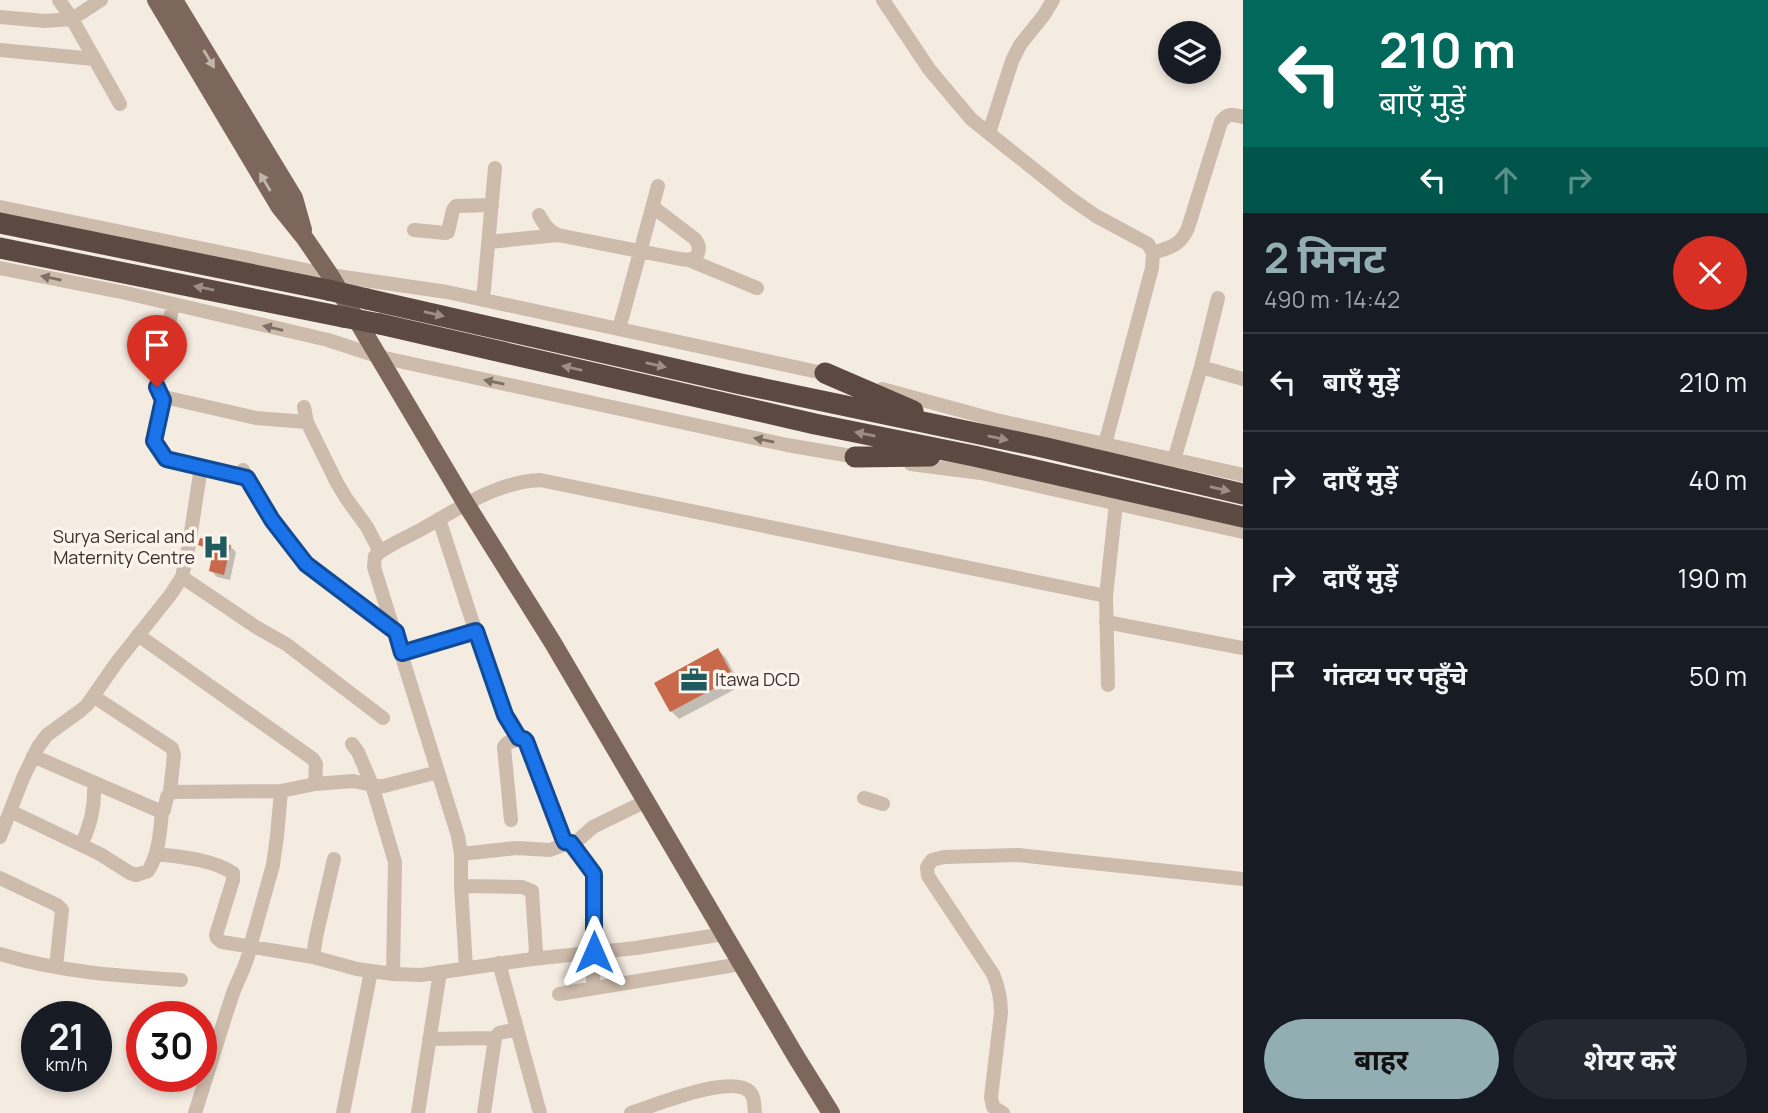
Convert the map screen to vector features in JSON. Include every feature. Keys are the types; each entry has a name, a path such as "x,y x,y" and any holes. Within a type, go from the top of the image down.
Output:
{"highway":[{"path":"0,223 329,283 367,299 741,384 1042,447 1243,494"},
{"path":"0,248 380,324 815,424 974,456 1243,517"},
{"path":"825,373 958,430"},
{"path":"855,457 974,456"}],"main road":[{"path":"156,0 279,206 304,237 329,283 380,357 831,1113"},
{"path":"174,0 294,198 304,237"}],"street":[{"path":"59,0 120,104"},
{"path":"0,17 45,21 72,19 102,0"},
{"path":"883,0 929,69 964,112 1070,198 1096,216 1148,244 1153,253 1152,268 1105,444"},
{"path":"989,133 1012,61 1020,45 1053,0"},
{"path":"0,50 94,58"},
{"path":"1153,253 1173,246 1184,237 1221,122 1231,114 1243,117"},
{"path":"483,300 495,168"},
{"path":"619,329 658,186"},
{"path":"414,230 445,233 448,232 456,206 492,205"},
{"path":"0,207 329,283 447,292 825,373 996,420 1243,475"},
{"path":"653,207 695,239 699,252 689,260"},
{"path":"539,215 546,228 558,235 689,260 757,288"},
{"path":"489,242 558,235"},
{"path":"0,268 173,304 328,340 380,357 787,446 981,474 1243,532"},
{"path":"1174,460 1218,298"},
{"path":"173,304 157,387 163,400 154,441 166,459 245,473 272,520 306,564 396,632"},
{"path":"1200,367 1243,379"},
{"path":"163,400 164,397 256,418 305,415 341,490 367,527 380,552"},
{"path":"0,837 6,816 33,756 47,735 80,711 93,696 182,577 201,467"},
{"path":"466,968 458,836 374,567 374,559 380,552 397,541 505,486 540,480 1106,596"},
{"path":"1108,685 1106,596 1116,504"},
{"path":"439,519 505,715 519,738"},
{"path":"182,577 286,644 383,718"},
{"path":"1107,622 1243,648"},
{"path":"402,653 476,631"},
{"path":"138,635 313,759 316,764 314,784"},
{"path":"6,816 81,845 136,875 148,871 154,862 162,812 170,792 174,755 170,745 93,696"},
{"path":"511,820 503,747 519,738 526,741 563,838 594,874 593,988"},
{"path":"352,744 372,785 395,862 393,974"},
{"path":"33,756 162,812"},
{"path":"170,792 281,790 354,781 384,786 438,772"},
{"path":"81,845 93,814 94,783"},
{"path":"195,1113 233,993 249,958 273,865 281,790"},
{"path":"864,798 883,804"},
{"path":"461,854 516,848 550,850 581,839 593,827 646,801"},
{"path":"156,854 192,859 226,868 233,873 218,925 216,938 222,942 313,957 371,971 421,975 724,934"},
{"path":"1003,1113 993,1107 991,1097 1001,1000 998,987 993,974 928,876 927,867 932,860 944,857 1017,855 1243,879"},
{"path":"313,957 334,859"},
{"path":"0,878 57,905 62,911 56,967"},
{"path":"461,887 522,887 532,891 536,952 532,959"},
{"path":"0,954 56,967 181,980"},
{"path":"499,963 540,1113"},
{"path":"559,994 741,964"},
{"path":"343,1113 371,971"},
{"path":"418,1113 440,972"},
{"path":"484,1113 495,1038 499,1033 517,1029"},
{"path":"429,1039 495,1038"},
{"path":"631,1113 683,1095 722,1086 744,1088 750,1092 755,1113"}],"building":[{"path":"200,538 231,545 224,575 209,571 212,556 203,554 204,547 198,545"},
{"name":"Itawa DCD","path":"718,648 734,678 670,712 654,683"}],"place":[{"name":"Surya Serical and Maternity Centre","path":"216,547"},
{"name":"Itawa DCD","path":"694,680"}],"route":[{"path":"157,387 163,400 154,441 166,459 247,478 272,520 306,564 396,632 402,653 476,631 505,715 519,738 526,741 563,838 565,842 571,843 594,874 594,952"}]}
